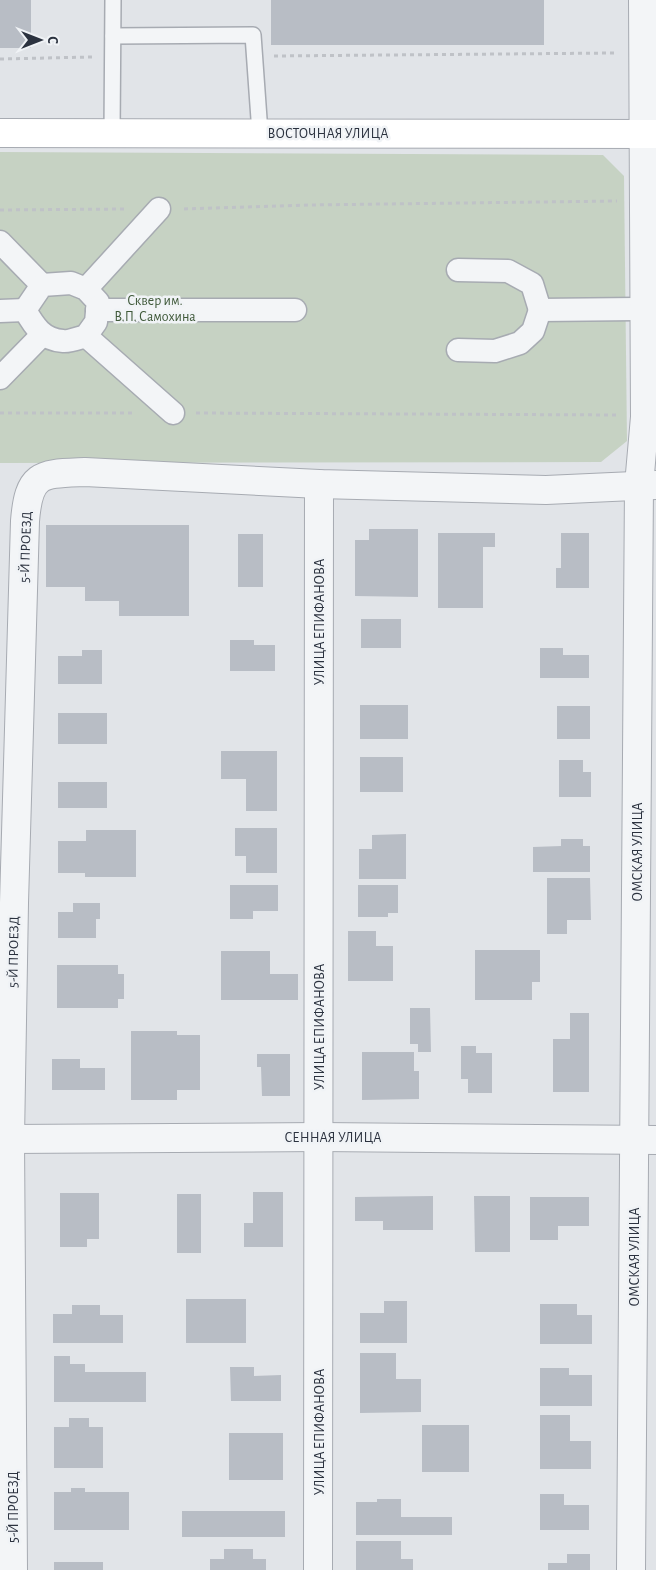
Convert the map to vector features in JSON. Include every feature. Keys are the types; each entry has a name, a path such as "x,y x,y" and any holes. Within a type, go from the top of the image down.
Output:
{"main road":[{"name":"ВОСТОЧНАЯ УЛИЦА","path":"0,133 650,134"}],"street":[{"name":"ОМСКАЯ УЛИЦА","path":"631,1570 645,1140 647,485 645,417 650,134 644,53 643,0"},
{"path":"86,289 159,209"},
{"path":"0,242 42,285 71,283 86,289 98,302 96,322 86,336 63,341 42,335 34,326 25,310"},
{"path":"458,270 508,271 532,284 540,310 533,331 520,343 495,351 458,350"},
{"path":"25,310 42,285"},
{"path":"540,310 637,309"},
{"path":"0,311 25,310"},
{"path":"97,310 296,310"},
{"path":"0,378 42,335"},
{"path":"86,336 173,413"},
{"name":"5-Й ПРОЕЗД","path":"13,1570 10,1139 14,913 27,500 33,485 41,476 54,473 85,472 319,484"},
{"path":"319,484 546,490 647,485"},
{"name":"УЛИЦА ЕПИФАНОВА","path":"318,1570 320,1137 319,484"},
{"name":"СЕННАЯ УЛИЦА","path":"10,1139 320,1137 645,1140"}],"lane":[{"path":"112,133 113,0"},
{"path":"113,36 253,35 260,133"}],"path":[{"path":"254,56 644,53"},
{"path":"0,59 93,57"},
{"path":"0,210 159,209 621,200"},
{"path":"0,413 304,412 620,415 624,408"}],"green space":[{"name":"Сквер им. В.П. Самохина","path":"0,152 603,155 624,176 627,441 601,462 0,463"}],"building":[{"path":"0,0 31,0 31,48 0,48"},
{"path":"271,0 544,0 544,45 271,45"},
{"path":"46,525 189,525 189,616 119,616 119,601 85,601 85,587 46,587"},
{"path":"369,529 418,529 418,597 355,596 355,540 369,540"},
{"path":"438,533 495,533 495,547 483,547 483,608 438,608"},
{"path":"561,533 589,533 589,588 556,588 556,568 561,568"},
{"path":"238,534 263,534 263,587 238,587"},
{"path":"361,619 401,619 401,648 361,648"},
{"path":"230,640 254,640 254,645 275,645 275,671 230,671"},
{"path":"540,648 563,648 563,655 589,655 589,678 540,678"},
{"path":"82,650 102,650 102,684 58,684 58,656 82,656"},
{"path":"360,705 408,705 408,739 360,739"},
{"path":"557,706 590,706 590,739 557,739"},
{"path":"58,713 107,713 107,744 58,744"},
{"path":"221,751 277,751 277,811 246,811 246,779 221,779"},
{"path":"360,757 403,757 403,792 360,792"},
{"path":"559,760 583,760 583,772 591,772 591,797 559,797"},
{"path":"58,782 107,782 107,808 58,808"},
{"path":"235,828 277,828 277,873 246,873 246,856 235,856"},
{"path":"86,830 136,830 136,877 85,877 85,873 58,873 58,841 86,841"},
{"path":"406,834 406,879 359,879 359,849 372,849 372,835"},
{"path":"561,839 583,839 583,846 590,846 590,872 533,872 533,847 561,846"},
{"path":"547,878 590,878 591,920 567,920 567,934 547,934"},
{"path":"230,885 278,885 278,911 253,911 253,919 230,919"},
{"path":"358,885 398,885 398,913 388,913 388,917 358,917"},
{"path":"73,903 100,903 100,919 96,919 96,938 58,938 58,912 73,912"},
{"path":"348,931 376,931 376,946 393,946 393,981 348,981"},
{"path":"475,950 540,950 540,982 532,982 532,1000 475,1000"},
{"path":"221,951 270,951 270,974 298,974 298,1000 221,1000"},
{"path":"57,965 118,965 118,974 124,974 124,999 118,999 118,1008 57,1008"},
{"path":"410,1008 430,1008 431,1052 418,1052 418,1044 410,1044"},
{"path":"570,1013 589,1013 589,1092 553,1092 553,1039 570,1039"},
{"path":"131,1031 177,1031 177,1035 200,1035 200,1090 177,1090 177,1100 131,1100"},
{"path":"461,1046 476,1046 476,1053 492,1053 492,1093 468,1093 468,1079 461,1079"},
{"path":"362,1052 414,1052 414,1071 419,1071 419,1099 362,1100"},
{"path":"257,1054 290,1054 290,1096 262,1096 261,1067 257,1067"},
{"path":"52,1059 80,1059 80,1068 105,1068 105,1090 52,1090"},
{"path":"253,1192 283,1192 283,1247 244,1247 244,1223 253,1223"},
{"path":"60,1193 99,1193 99,1239 87,1239 87,1247 60,1247"},
{"path":"177,1194 201,1194 201,1253 177,1253"},
{"path":"433,1196 433,1230 383,1230 383,1221 355,1221 355,1197"},
{"path":"474,1196 510,1196 510,1252 475,1252"},
{"path":"530,1197 589,1197 589,1226 558,1226 558,1240 530,1240"},
{"path":"186,1299 246,1299 246,1343 186,1343"},
{"path":"384,1301 407,1301 407,1343 360,1343 360,1313 384,1313"},
{"path":"540,1304 577,1304 577,1315 592,1315 592,1344 540,1344"},
{"path":"72,1305 100,1305 100,1315 123,1315 123,1343 53,1343 53,1314 72,1314"},
{"path":"360,1353 396,1353 396,1379 421,1379 421,1412 360,1413"},
{"path":"54,1356 70,1356 70,1364 85,1364 85,1372 146,1372 146,1402 54,1402"},
{"path":"230,1367 254,1367 254,1376 281,1375 281,1401 231,1401"},
{"path":"540,1368 569,1368 569,1375 592,1375 592,1406 540,1406"},
{"path":"540,1415 570,1415 570,1441 591,1441 591,1469 540,1469"},
{"path":"69,1418 89,1418 89,1427 103,1427 103,1468 54,1468 54,1427 69,1427"},
{"path":"422,1425 469,1425 469,1472 422,1472"},
{"path":"229,1433 283,1433 283,1480 229,1480"},
{"path":"71,1488 85,1488 85,1492 129,1492 129,1530 54,1530 54,1492 71,1492"},
{"path":"540,1494 564,1494 564,1505 589,1505 589,1530 540,1530"},
{"path":"377,1499 401,1499 401,1517 452,1517 452,1535 356,1535 356,1502 377,1502"},
{"path":"182,1511 285,1511 285,1537 182,1537"},
{"path":"356,1541 401,1541 401,1559 413,1559 413,1570 356,1570"},
{"path":"224,1549 253,1549 253,1559 266,1559 266,1570 210,1570 210,1559 224,1559"},
{"path":"567,1554 590,1554 590,1570 548,1570 548,1563 567,1563"},
{"path":"54,1562 103,1562 103,1570 54,1570"}]}
